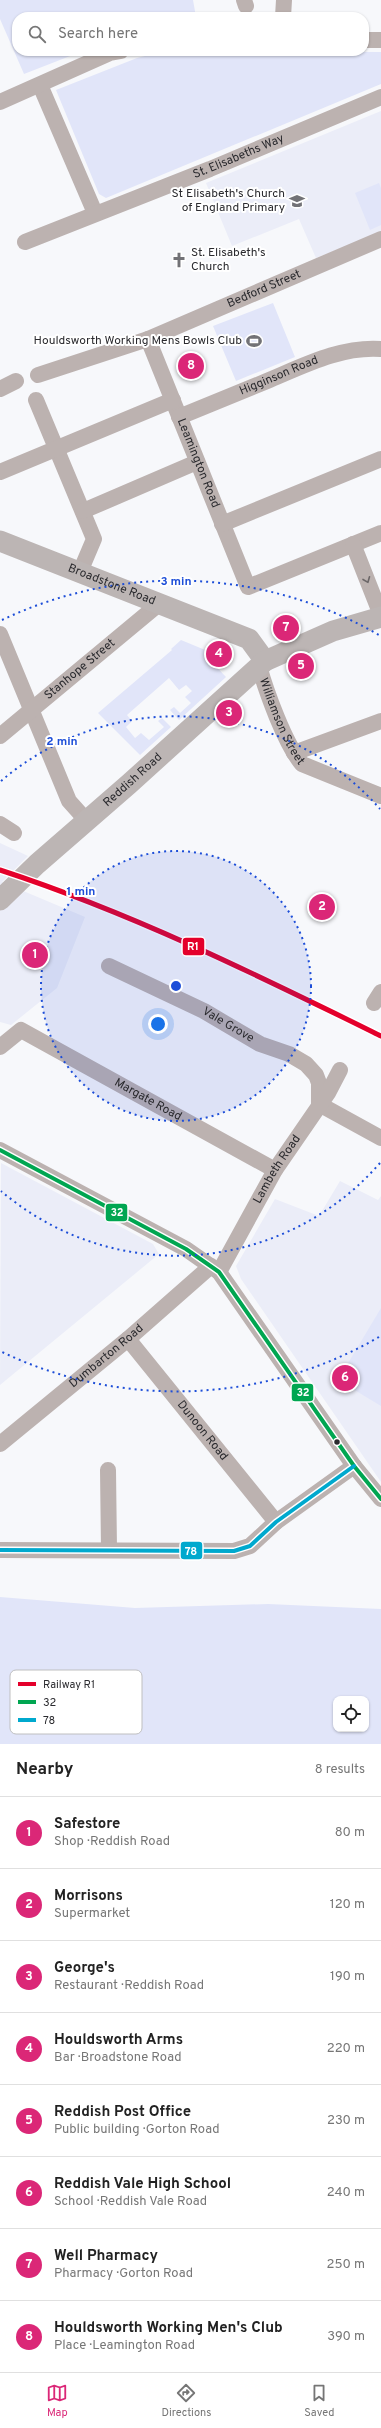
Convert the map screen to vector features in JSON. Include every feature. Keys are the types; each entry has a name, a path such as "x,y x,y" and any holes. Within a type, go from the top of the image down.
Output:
{"main road":[{"name":"Broadstone Road","path":"0,541 223,628 249,640 260,665"},
{"name":"Reddish Road","path":"0,900 37,864 134,780 260,665 292,648 333,631 381,616"},
{"path":"223,628 257,635 277,644 292,648"}],"street":[{"path":"283,12 284,0"},
{"path":"369,40 381,40"},
{"path":"0,102 105,56"},
{"path":"40,85 95,213"},
{"name":"St. Elisabeths Way","path":"24,242 210,169 381,97"},
{"name":"Bedford Street","path":"38,375 148,339 381,239"},
{"name":"Leamington Road","path":"148,339 248,587 353,544"},
{"name":"Higginson Road","path":"179,417 302,366 336,354 366,348 381,349"},
{"path":"0,389 16,381"},
{"path":"36,400 58,448 94,539 80,572"},
{"path":"0,472 173,400"},
{"path":"222,524 381,459"},
{"path":"83,511 198,462"},
{"path":"381,534 353,544 381,616"},
{"name":"Stanhope Street","path":"0,736 160,603"},
{"path":"0,634 69,801 86,820"},
{"name":"Williamson Street","path":"260,665 263,680 294,753 302,764 381,796"},
{"path":"294,753 381,721"},
{"path":"0,824 14,833"},
{"name":"Vale Grove","path":"109,966 204,1011 260,1044 289,1054 306,1064 316,1076 318,1083 319,1104"},
{"name":"Margate Road","path":"0,1047 21,1030 275,1170"},
{"name":"Lambeth Road","path":"215,1269 275,1170 340,1070"},
{"path":"319,1104 381,1138"},
{"path":"0,1150 186,1249 215,1269 354,1466 381,1499"},
{"name":"Dumbarton Road","path":"0,1444 215,1269"},
{"name":"Dunoon Road","path":"128,1339 276,1522"},
{"path":"0,1550 109,1549 234,1551 250,1546 276,1522 354,1466"},
{"path":"108,1470 109,1549"}],"shaded area":[{"path":"0,0 193,0 195,12 12,12 12,46 0,19"},
{"path":"369,52 381,52 381,84 106,198 99,194 56,90 145,56 369,56"},
{"path":"16,56 70,56 24,74"},
{"name":"St Elisabeth's Church of England Primary","path":"381,111 381,232 316,258 299,219 232,246 206,183"},
{"path":"379,183 381,188 381,225 370,230 355,193"},
{"name":"Houldsworth Working Mens Bowls Club","path":"273,303 295,357 236,381 213,326"},
{"path":"181,640 210,652 206,656 226,677 179,720 170,710 174,707 180,713 191,703 185,697 192,691 186,685 179,690 169,678 127,715 132,721 126,727 135,738 141,733 149,740 164,727 158,721 162,718 171,727 140,755 98,713 172,650 171,649"},
{"path":"0,843 28,856 2,882 85,917 57,988 11,1025 0,1022"},
{"path":"1,1163 153,1244 159,1254 0,1385"},
{"path":"340,1181 378,1200 381,1196 381,1482 241,1279 236,1266 275,1199 319,1216"},
{"path":"381,1308 381,1406 338,1380"},
{"path":"0,1597 135,1608 268,1604 381,1609 381,1744 0,1744"}],"rail line":[{"name":"R1","path":"0,870 49,887 146,925 288,990 381,1036"}],"transit line":[{"name":"32","path":"0,1150 186,1249 219,1272 354,1466 381,1499"},
{"name":"78","path":"0,1550 234,1551 250,1546 276,1522 354,1466"}],"place":[{"name":"St Elisabeth's Church of England Primary","path":"297,201"},
{"name":"St. Elisabeth's Church","path":"179,260"},
{"name":"Houldsworth Working Mens Bowls Club","path":"254,341"},
{"name":"Houldsworth Working Men's Club","path":"191,366"},
{"name":"Well Pharmacy","path":"286,628"},
{"name":"Houldsworth Arms","path":"219,654"},
{"name":"Reddish Post Office","path":"301,666"},
{"name":"George's","path":"229,713"},
{"name":"Morrisons","path":"322,907"},
{"name":"Safestore","path":"35,955"},
{"name":"Reddish Vale High School","path":"345,1378"}]}
